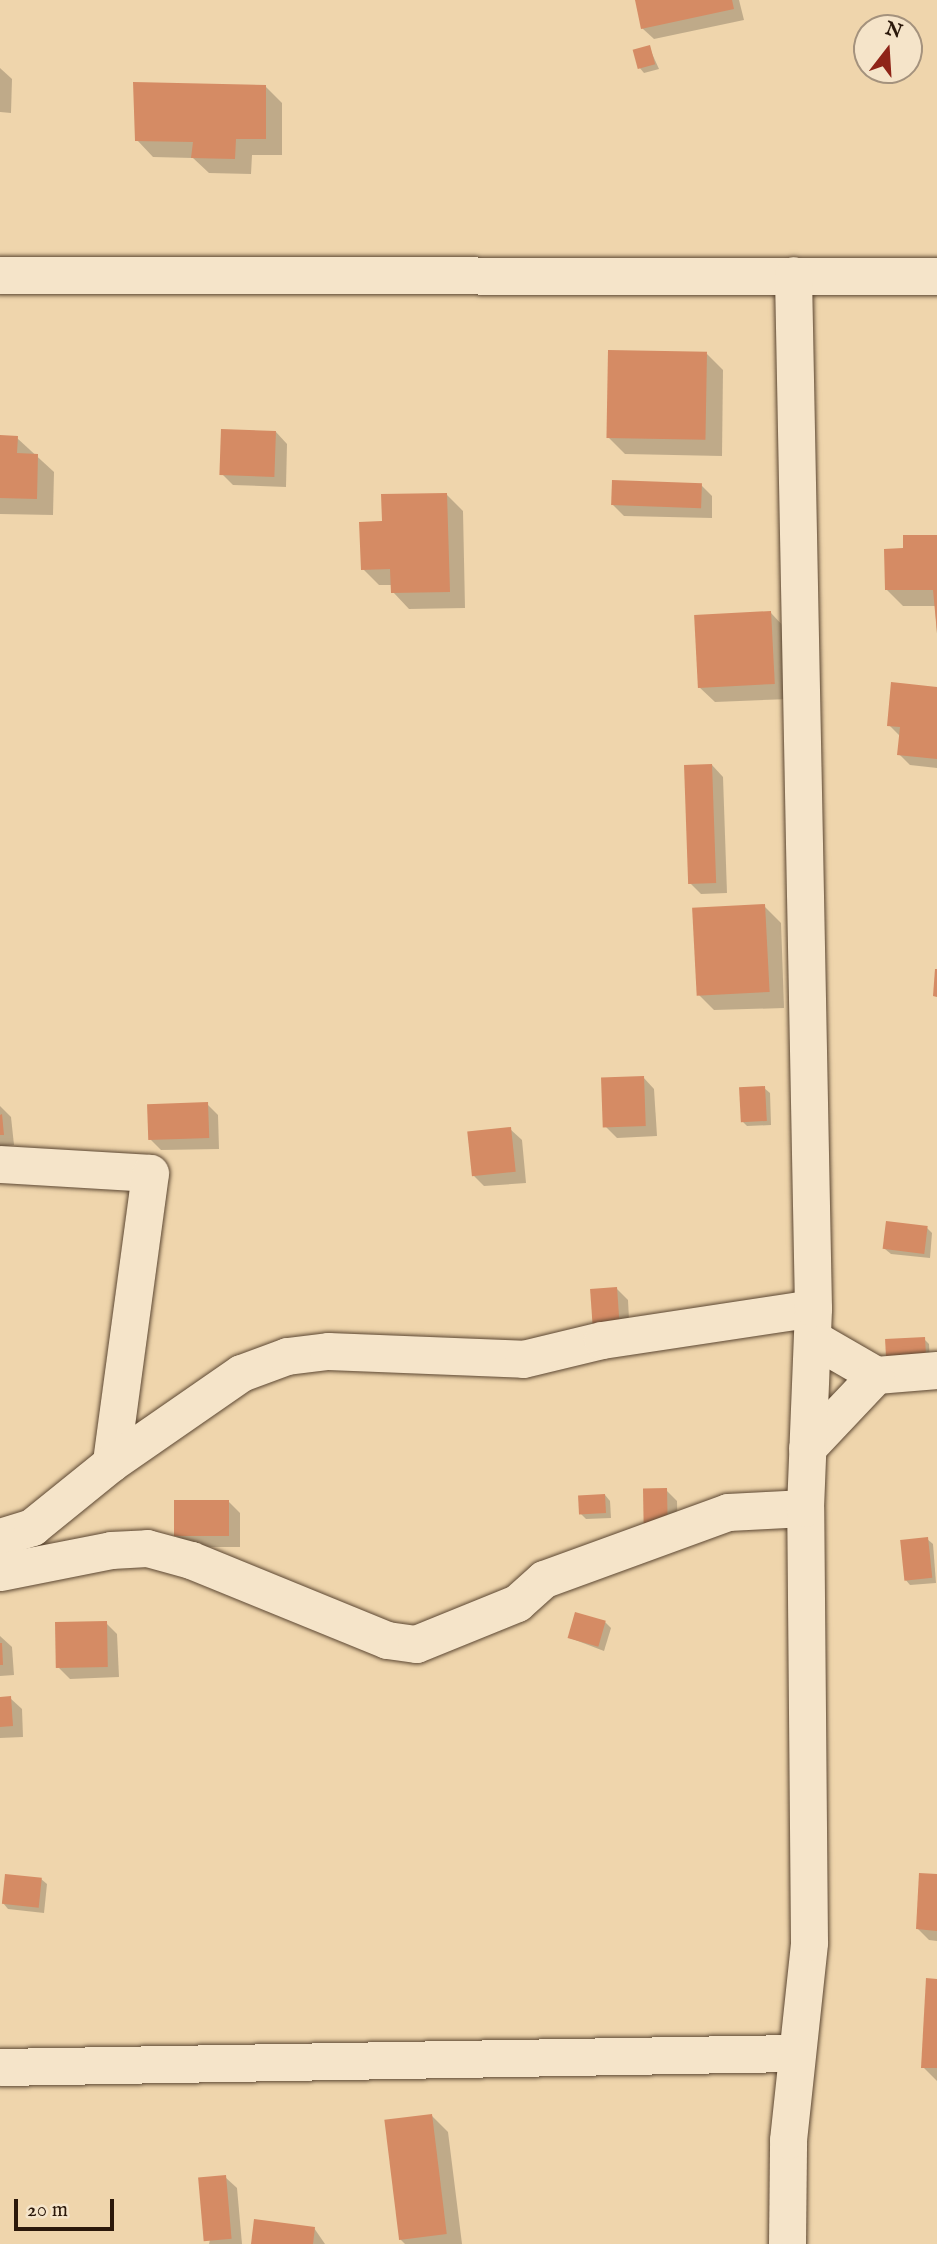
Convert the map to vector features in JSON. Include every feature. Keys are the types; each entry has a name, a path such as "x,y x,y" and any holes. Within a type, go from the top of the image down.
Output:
{"street":[{"path":"0,275 937,276"},
{"path":"787,2244 788,2140 809,1942 805,1508 812,1323 793,275"},
{"path":"0,1164 150,1173 111,1463"},
{"path":"0,1537 32,1527 111,1463 241,1373 287,1356 328,1352 523,1359 602,1340 812,1323 876,1375"},
{"path":"807,1448 876,1375 937,1370"},
{"path":"0,1572 111,1550 148,1548 191,1560 387,1640 416,1644 517,1603 544,1579 728,1512 805,1508"},
{"path":"0,2067 796,2053"}],"building":[{"path":"635,0 732,0 734,9 641,29"},
{"path":"650,45 655,64 638,69 633,50"},
{"path":"133,82 266,85 266,139 236,139 235,159 191,158 193,142 135,141"},
{"path":"608,350 707,352 705,440 606,438"},
{"path":"221,429 276,431 274,477 219,475"},
{"path":"0,435 18,436 17,453 38,454 37,499 0,498"},
{"path":"612,480 702,483 701,508 611,505"},
{"path":"447,493 450,592 391,593 390,569 361,570 359,522 382,521 381,494"},
{"path":"903,535 937,535 937,633 933,590 885,590 884,549 903,548"},
{"path":"771,611 775,684 698,688 694,615"},
{"path":"891,682 937,687 937,759 897,755 900,727 887,726"},
{"path":"712,764 716,883 688,884 684,765"},
{"path":"765,904 770,992 697,996 692,908"},
{"path":"937,969 937,997 933,996"},
{"path":"644,1076 646,1126 603,1127 601,1078"},
{"path":"765,1086 767,1121 741,1122 739,1087"},
{"path":"208,1102 209,1138 148,1140 147,1104"},
{"path":"2,1114 4,1135 0,1135 0,1115"},
{"path":"511,1127 516,1172 472,1176 467,1132"},
{"path":"886,1221 928,1226 924,1254 883,1249"},
{"path":"617,1287 620,1329 593,1331 590,1289"},
{"path":"925,1337 926,1359 886,1361 885,1339"},
{"path":"643,1488 667,1488 668,1531 644,1531"},
{"path":"605,1494 606,1513 579,1514 578,1495"},
{"path":"174,1500 229,1500 229,1536 174,1536"},
{"path":"928,1537 932,1578 904,1581 900,1540"},
{"path":"575,1612 606,1621 598,1647 568,1638"},
{"path":"107,1621 108,1667 56,1668 55,1622"},
{"path":"2,1643 3,1665 0,1665"},
{"path":"11,1696 13,1726 0,1727 0,1697"},
{"path":"919,1873 937,1874 937,1931 916,1929"},
{"path":"5,1874 42,1878 39,1908 2,1904"},
{"path":"926,1978 937,1979 937,2068 921,2068"},
{"path":"432,2114 447,2234 399,2240 384,2120"},
{"path":"226,2175 232,2239 204,2241 198,2177"},
{"path":"254,2219 315,2227 313,2244 251,2244"}]}
